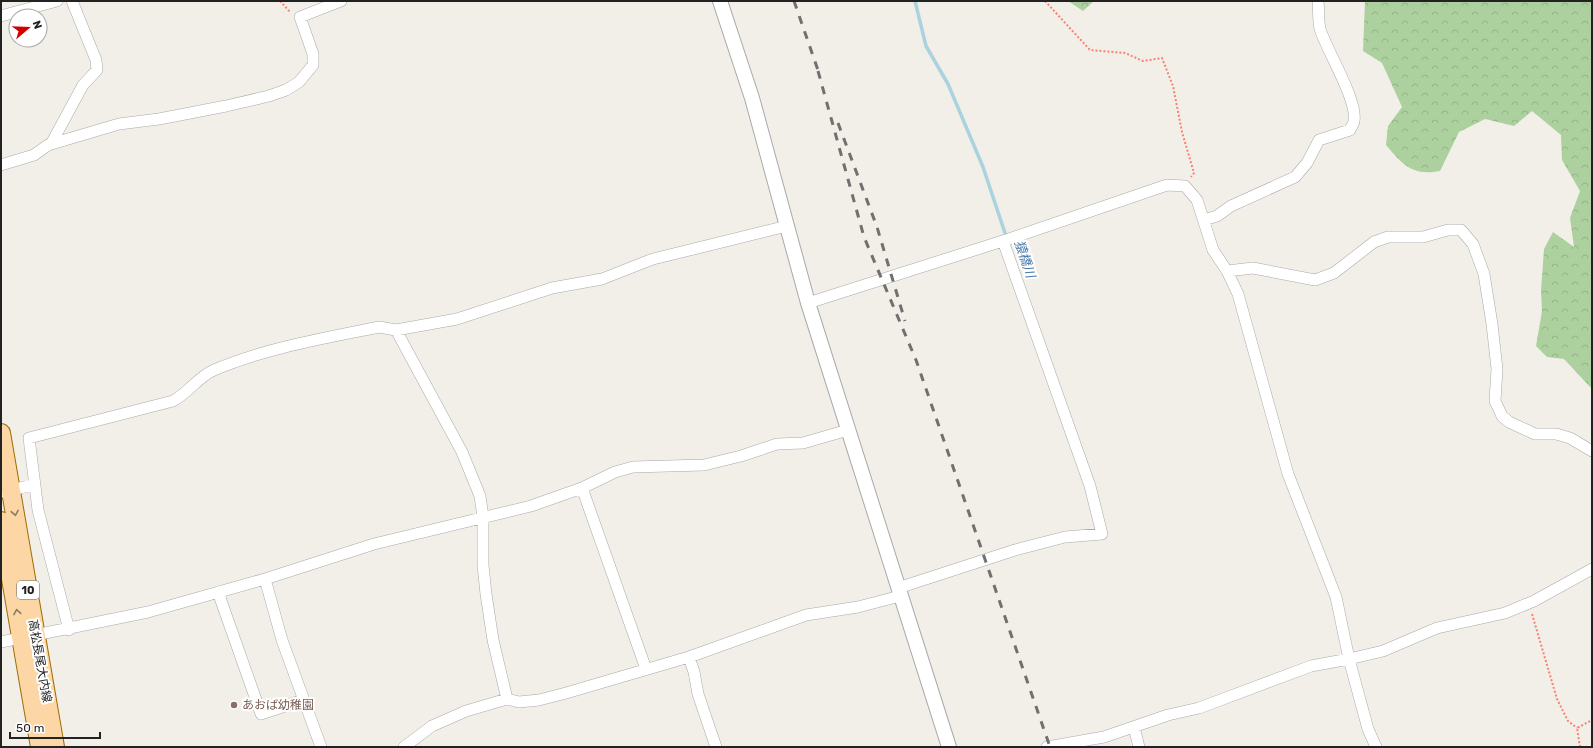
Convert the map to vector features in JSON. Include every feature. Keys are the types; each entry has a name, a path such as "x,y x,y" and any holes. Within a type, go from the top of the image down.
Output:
{"main road":[{"name":"高松長尾大内線","path":"1,433 6,491 27,642 29,684 40,747"},
{"name":"高松長尾大内線","path":"1,521 27,642 55,747"}],"street":[{"path":"1,16 57,1"},
{"path":"51,144 83,85 97,70 96,60 72,1"},
{"path":"1,166 34,155 51,144 119,124 159,119 226,106 269,96 286,90 299,82 313,66 313,54 300,17 341,1"},
{"path":"720,1 752,98 808,303 949,747"},
{"path":"1204,220 1217,216 1231,206 1295,177 1307,163 1319,140 1329,135 1342,134 1350,130 1354,121 1350,98 1339,71 1327,49 1320,27 1318,1"},
{"path":"808,303 1006,240 1167,184 1185,186 1197,200 1213,250 1227,272 1238,294 1288,474 1336,597 1349,659 1368,730 1376,747"},
{"path":"70,630 42,526 34,484 35,476 29,438 173,401 190,390 204,375 214,370 267,352 379,327 396,330 457,319 552,288 602,279 653,258 787,226"},
{"path":"1227,272 1253,268 1315,280 1334,273 1374,242 1388,237 1423,237 1448,230 1461,230 1473,244 1484,274 1497,369 1495,401 1502,416 1509,422 1536,434 1556,434 1570,438 1592,451"},
{"path":"404,747 439,723 466,711 507,698 519,702 539,700 566,693 646,668 689,657 806,615 858,607 1016,550 1065,537 1102,534 1090,486 1006,240"},
{"path":"396,330 467,464 480,496 483,518 483,565 486,594 494,640 507,698"},
{"path":"1,642 27,642 70,630 148,612 265,579 374,544 531,506 582,488 615,472 633,466 704,465 741,456 777,444 803,443 848,430"},
{"path":"6,491 34,484"},
{"path":"582,488 646,668"},
{"path":"1047,747 1104,737 1168,715 1199,708 1311,666 1383,651 1437,628 1505,613 1529,603 1592,569"},
{"path":"265,579 282,640 321,747"},
{"path":"218,592 261,714 303,700"},
{"path":"689,657 694,672 698,694 716,747"},
{"path":"1134,727 1139,747"}],"path":[{"path":"280,1 291,14 300,17"},
{"path":"1045,1 1090,50 1125,53 1143,61 1162,58 1173,86 1182,132 1194,173 1185,186"},
{"path":"1529,603 1557,699 1568,721 1577,728 1580,747"},
{"path":"1577,728 1592,720"}],"green space":[{"path":"1068,1 1094,1 1083,11"},
{"path":"1365,1 1592,1 1592,389 1564,359 1547,357 1536,346 1542,311 1541,291 1544,249 1553,232 1574,247 1570,218 1580,191 1562,160 1561,135 1532,111 1514,126 1485,119 1459,132 1440,171 1422,172 1403,163 1386,145 1388,126 1402,107 1382,63 1363,51"}],"waterway":[{"name":"猿橋川","path":"915,1 926,46 948,84 983,167 1007,239"}],"railway":[{"path":"794,1 820,76"},
{"path":"818,71 864,237 916,360 1050,747"},
{"path":"838,123 877,227 905,321"}],"place":[{"name":"あおば幼稚園","path":"234,705"}]}
